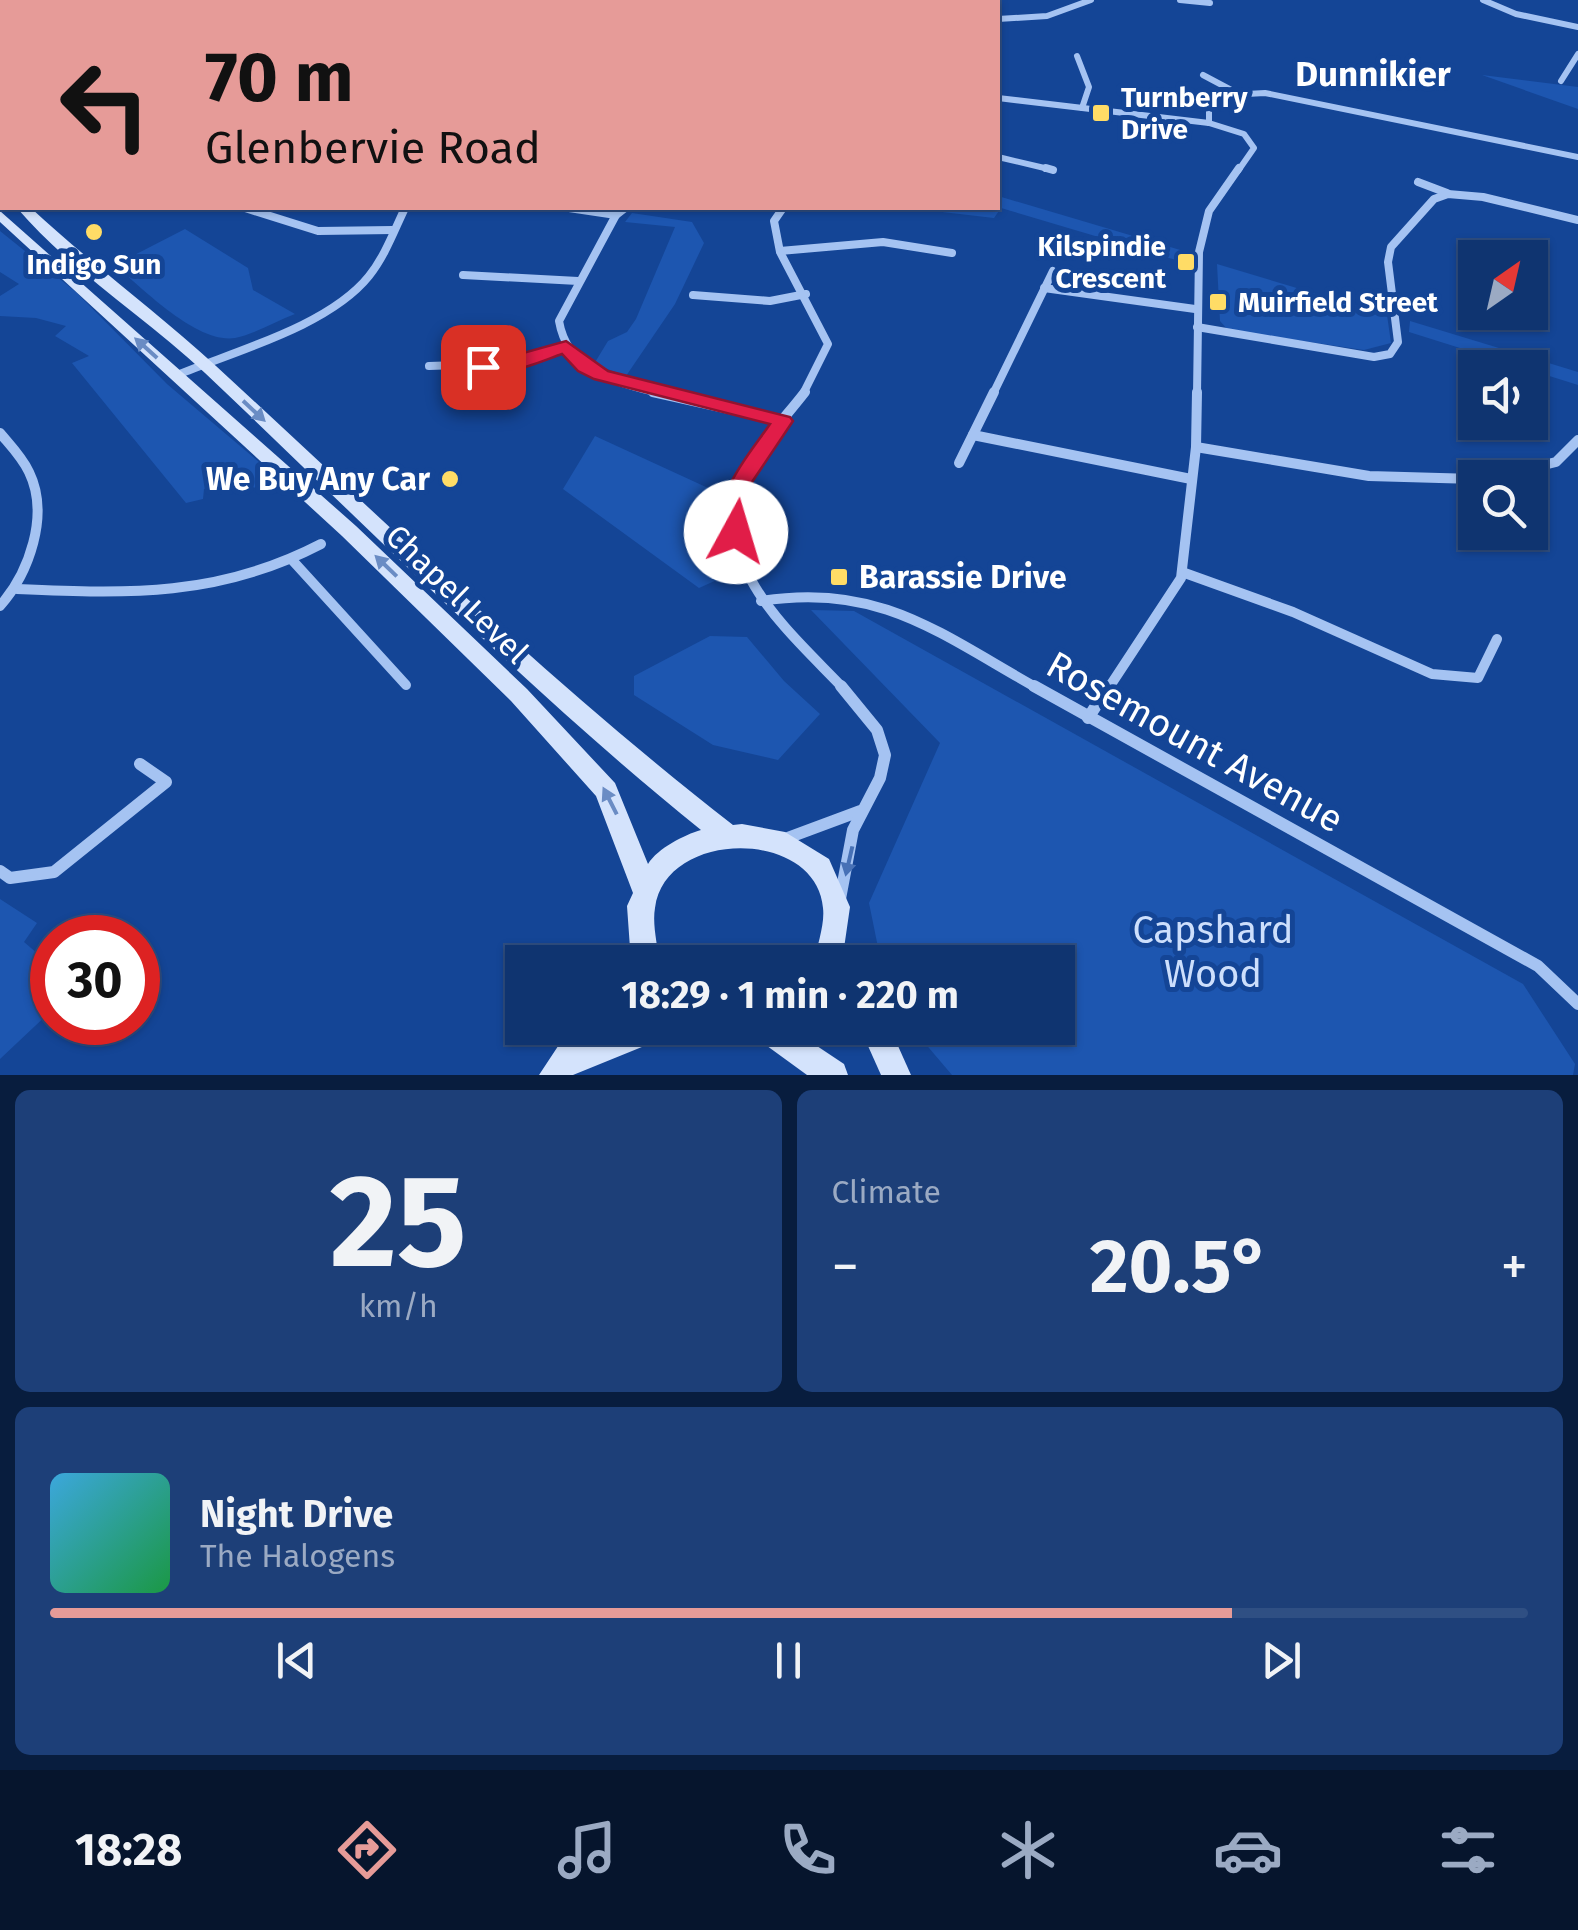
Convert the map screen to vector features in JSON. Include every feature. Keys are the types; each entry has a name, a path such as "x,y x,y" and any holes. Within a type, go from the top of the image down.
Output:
{"main road":[{"name":"Chapel Level","path":"26,210 72,256 204,364 643,771 724,833"},
{"name":"Chapel Level","path":"0,214 350,530 518,694 606,790 646,891"},
{"path":"638,945 646,891 678,852 724,833 754,832 782,840 808,856 828,880 838,910 837,945"},
{"path":"560,1069 576,1045"},
{"path":"560,1069 615,1045"},
{"path":"790,1045 833,1075"},
{"path":"883,1045 896,1075"}],"street":[{"path":"1000,18 1048,16 1091,0"},
{"path":"1180,0 1210,3"},
{"path":"1483,0 1516,14 1578,27"},
{"path":"1561,82 1578,54"},
{"path":"1077,56 1089,87 1082,108"},
{"path":"1203,76 1234,92 1310,100 1578,157"},
{"path":"1209,123 1209,108 1218,98 1234,92"},
{"path":"1000,98 1209,123 1244,134 1254,148 1210,210 1198,252 1196,447 1182,572 1088,718"},
{"path":"1000,157 1053,170"},
{"path":"1418,182 1448,194 1483,197 1578,220"},
{"path":"1197,328 1374,357 1390,354 1398,342 1388,262 1392,246 1434,199 1448,194"},
{"path":"250,210 302,231 393,230"},
{"path":"177,376 358,288 404,210"},
{"path":"582,210 616,215"},
{"path":"622,210 578,281 559,321 566,347 585,367 601,375 782,421"},
{"path":"782,210 773,230 780,251 806,294 828,344 824,358 741,482 734,516 742,560 761,602 879,735 885,770 860,811 838,910"},
{"path":"780,251 883,242 952,253"},
{"path":"958,462 1052,271"},
{"path":"463,276 578,281"},
{"path":"1044,288 1195,309"},
{"path":"693,294 770,301 806,294"},
{"path":"429,366 515,363 566,347"},
{"path":"0,432 31,476 38,520 17,590 0,606"},
{"path":"973,435 1192,479"},
{"path":"1548,464 1556,462 1578,440"},
{"path":"1196,447 1350,476 1413,483 1458,480"},
{"path":"17,590 168,594 230,583 293,561 321,544"},
{"path":"293,561 406,685"},
{"path":"1182,572 1293,612 1432,674 1478,678 1497,639"},
{"name":"Rosemount Avenue","path":"761,602 837,592 863,598 926,626 1538,966 1578,1004"},
{"path":"0,871 10,878 54,872 166,782 140,764"},
{"path":"782,840 860,811"}],"green space":[{"path":"1482,75 1578,87 1578,109"},
{"path":"1000,197 1187,252 1186,263 1001,208"},
{"path":"925,210 1000,210 994,218"},
{"path":"632,213 692,222 704,243 675,304 626,376 594,364 608,341 627,332 636,319 675,227 625,222"},
{"path":"185,229 248,268 253,290 295,314 243,336 220,338 187,324 115,265"},
{"path":"0,231 76,292 167,384 279,479 247,490 246,481 204,489 203,499 186,503 72,363 89,356 55,336 66,326 36,318 0,316 0,296 19,284 0,272"},
{"path":"1217,264 1387,315 1391,343 1364,350 1228,330 1220,321"},
{"path":"1410,321 1506,350 1466,350 1409,332"},
{"path":"1548,363 1578,372 1578,385 1548,376"},
{"path":"595,436 719,493 716,540 728,575 699,588 563,489"},
{"name":"Capshard Wood","path":"811,610 854,611 1523,984 1575,1064 1573,1075 952,1075 926,1045 1075,1045 1075,945 878,945 869,903 940,743"},
{"path":"710,636 747,637 784,681 820,714 778,760 713,745 634,695 634,676"},
{"path":"0,899 30,918 30,933 24,942 30,947 30,1031 0,1059"}],"place":[{"name":"Turnberry Drive","path":"1101,113"},
{"name":"Indigo Sun","path":"94,232"},
{"name":"Kilspindie Crescent","path":"1186,262"},
{"name":"Muirfield Street","path":"1218,302"},
{"name":"We Buy Any Car","path":"450,479"},
{"name":"Barassie Drive","path":"839,577"}],"district":[{"name":"Dunnikier","path":"1373,74"}],"route":[{"path":"483,367 515,363 566,347 585,367 626,384 782,421 741,482 734,516 736,532"}]}
